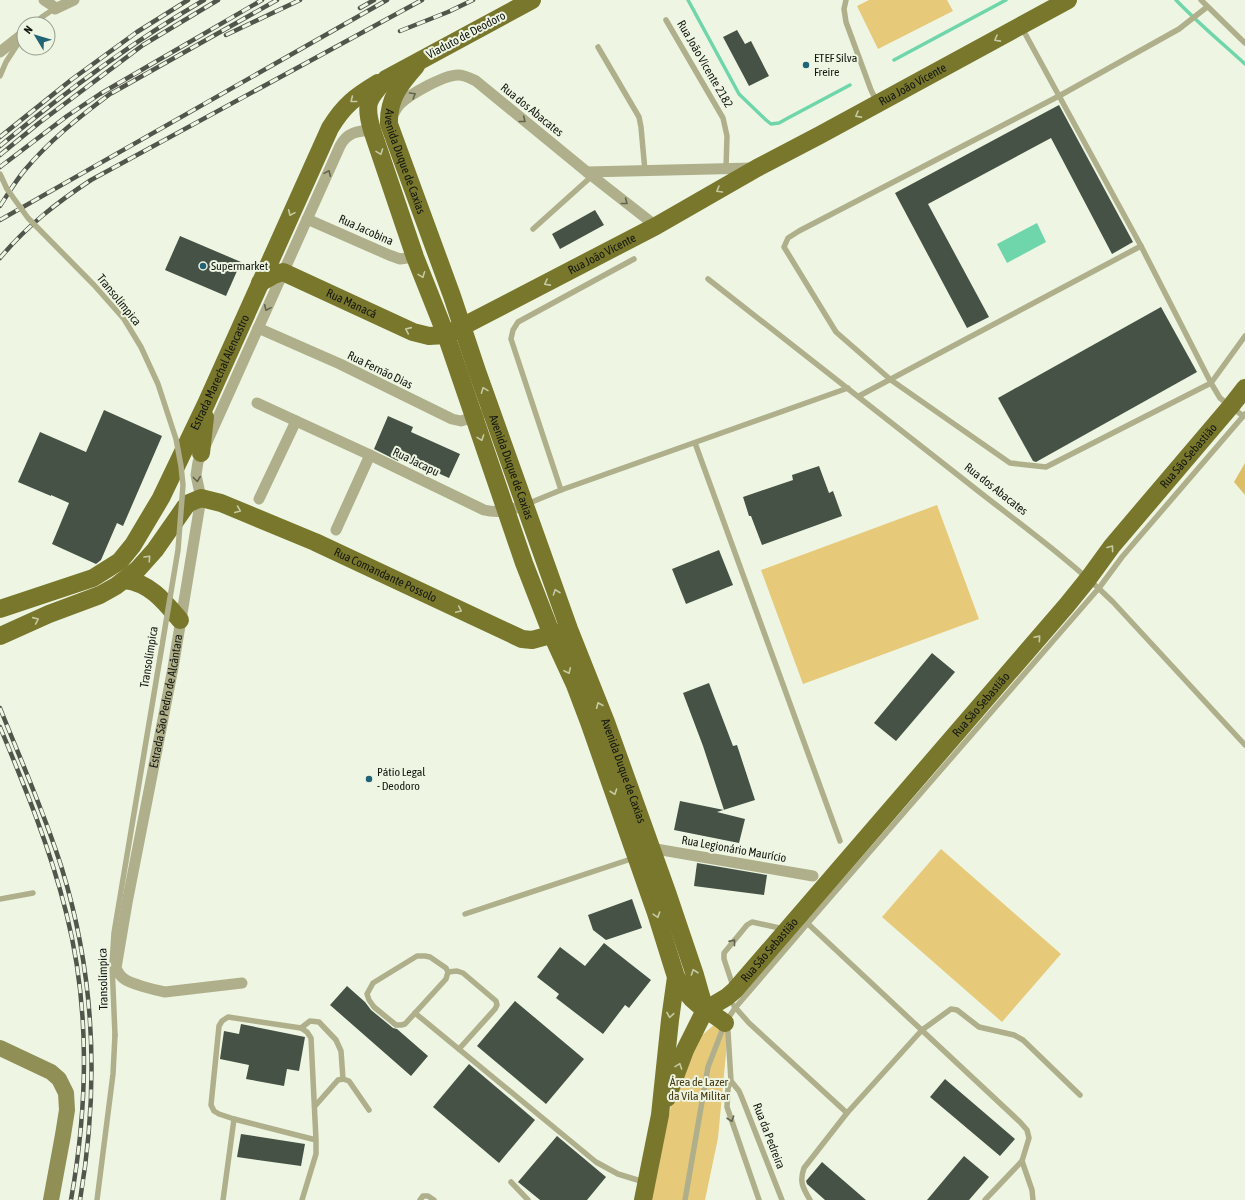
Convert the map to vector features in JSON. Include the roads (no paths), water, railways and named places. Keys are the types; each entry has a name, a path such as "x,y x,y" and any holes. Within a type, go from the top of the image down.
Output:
{"main road":[{"name":"Viaduto de Deodoro","path":"422,58 532,0"},
{"name":"Rua João Vicente","path":"446,335 656,226 757,168 1068,0"},
{"name":"Avenida Duque de Caxias","path":"422,58 386,79 372,95 369,101 368,112 372,130 415,257 446,335 524,563 552,635 575,686 643,852 667,892 705,1010 685,1050 660,1115"},
{"name":"Avenida Duque de Caxias","path":"422,58 402,82 392,99 388,115 389,124 569,629 606,722 643,852 676,977 660,1115 643,1200"},
{"name":"Estrada Marechal Alencastro","path":"0,609 85,582 100,575 120,561 142,531 161,498 206,404 335,119 344,107 354,98 386,79"},
{"path":"260,283 283,272"},
{"name":"Rua Manacá","path":"283,272 413,332 429,336 446,335"},
{"name":"Rua São Sebastião","path":"705,1010 732,998 788,930 804,919 1093,584 1112,546 1240,412 1245,388"},
{"path":"201,454 206,404"},
{"path":"0,636 50,614 100,595 125,580 138,569 155,550 185,507 189,503 201,498"},
{"name":"Rua Comandante Possolo","path":"201,498 220,503 315,542 522,639 532,640 569,629"},
{"path":"125,580 136,582 150,589 180,620"},
{"path":"676,977 687,994 705,1010 726,1023"}],"street":[{"path":"44,0 56,8"},
{"path":"46,16 56,8 74,0"},
{"path":"0,52 16,40"},
{"name":"Rua dos Abacates","path":"389,124 400,105 410,97 442,79 452,76 462,76 476,82 656,226"},
{"name":"Estrada Marechal Alencastro","path":"201,498 196,475 201,454 343,140 351,133 372,130"},
{"name":"Rua João Vicente","path":"590,174 757,168"},
{"name":"Rua Jacobina","path":"307,219 388,255 400,259 415,257"},
{"name":"Rua Fernão Dias","path":"258,328 340,364 452,419 461,421 492,410"},
{"name":"Rua Jacapu","path":"257,403 484,510 494,513 507,511 525,505"},
{"path":"259,499 296,421"},
{"path":"336,530 370,455"},
{"name":"Estrada São Pedro de Alcântara","path":"201,498 173,668 127,903 116,968 124,979 153,990 165,992 242,983"},
{"name":"Rua Legionário Maurício","path":"643,852 813,876"},
{"path":"0,1048 44,1068 59,1079 66,1093 66,1110 51,1200"}],"lane":[{"path":"43,16 67,0"},
{"path":"846,0 844,9 846,22 871,90 878,104"},
{"path":"1201,0 1245,43"},
{"path":"1207,7 1179,29 1059,96 799,231 788,238 784,248 836,332 891,380 1010,464 1046,467 1211,383 1245,336"},
{"name":"Rua João Vicente 2182","path":"666,20 723,118 727,136 726,168"},
{"path":"1021,26 1141,246 1211,383 1220,398 1240,412"},
{"path":"0,76 16,46"},
{"path":"598,47 639,117 645,172"},
{"name":"Transolímpica","path":"0,174 7,189 28,218 94,285 124,319 141,347 158,384 176,439 183,485 178,550 114,933 112,972 115,1035 113,1074 96,1200"},
{"path":"533,229 590,174"},
{"path":"859,396 1141,246"},
{"path":"561,490 511,339 513,330 518,322 634,259"},
{"name":"Rua dos Abacates","path":"708,279 859,396 1093,584 1113,602 1245,745"},
{"path":"525,505 561,490 848,388"},
{"path":"695,443 840,841"},
{"path":"465,914 643,852"},
{"path":"0,899 33,893"},
{"path":"804,919 1027,1130 1029,1138 1022,1161 985,1200"},
{"name":"Rua São Sebastião","path":"685,1200 708,1067 726,1023 732,998 804,919"},
{"path":"788,930 752,922 747,924 724,953 732,998 749,1023 847,1113"},
{"path":"417,956 425,956 430,958 446,968 448,972 446,979 406,1024 396,1025 374,1007 367,994 373,983 417,956"},
{"path":"448,972 457,971 463,973 496,1001 497,1004 495,1009 459,1049"},
{"path":"810,1200 802,1184 804,1168 847,1113 922,1030 951,1009 956,1010 979,1027 1014,1035 1023,1040 1080,1094"},
{"path":"415,1013 596,1162 618,1174 646,1183"},
{"path":"302,1200 316,1154 316,1140 315,1106 311,1038 307,1032 301,1028 228,1017 222,1021 219,1026 211,1105 214,1111 234,1119 316,1140"},
{"path":"301,1028 310,1021 319,1022 336,1040 341,1051 343,1079"},
{"name":"Rua da Pedreira","path":"726,1023 732,1081 742,1098 782,1200"},
{"path":"315,1106 338,1080 343,1079 349,1081 369,1110"},
{"name":"Rua da Pedreira","path":"732,1081 728,1088 727,1107 759,1200"},
{"path":"223,1200 234,1119"},
{"path":"1022,1161 1032,1190 1033,1200"},
{"path":"512,1182 528,1200"},
{"path":"420,1200 423,1196 428,1196 434,1200"}],"waterway":[{"path":"688,0 739,94 771,124 779,123 850,85"},
{"path":"894,60 1006,0"},
{"path":"1176,0 1201,25 1245,64"}],"railway":[{"path":"0,137 71,80 137,32 188,0"},
{"path":"0,146 49,106 124,51 150,33 204,0"},
{"path":"0,155 39,123 143,45 218,0"},
{"path":"0,167 67,116 100,94 262,0"},
{"path":"112,93 277,0"},
{"path":"226,35 300,0"},
{"path":"360,8 374,0"},
{"path":"0,220 387,0"},
{"path":"0,258 31,225 66,197 91,180 422,0"},
{"path":"400,31 448,12 473,0"},
{"path":"0,206 21,175 34,160 54,140 110,94"},
{"path":"0,708 55,848 73,909 81,950 87,991 91,1075 90,1116 80,1200"},
{"path":"0,727 45,841 60,888 74,947 83,1019 84,1056 81,1128 71,1200"}],"place":[{"name":"ETEF Silva Freire","path":"806,65"},
{"name":"Supermarket","path":"203,266"},
{"name":"Pátio Legal - Deodoro","path":"369,779"}],"park label":[{"name":"Área de Lazer da Vila Militar","path":"699,1089"}]}
